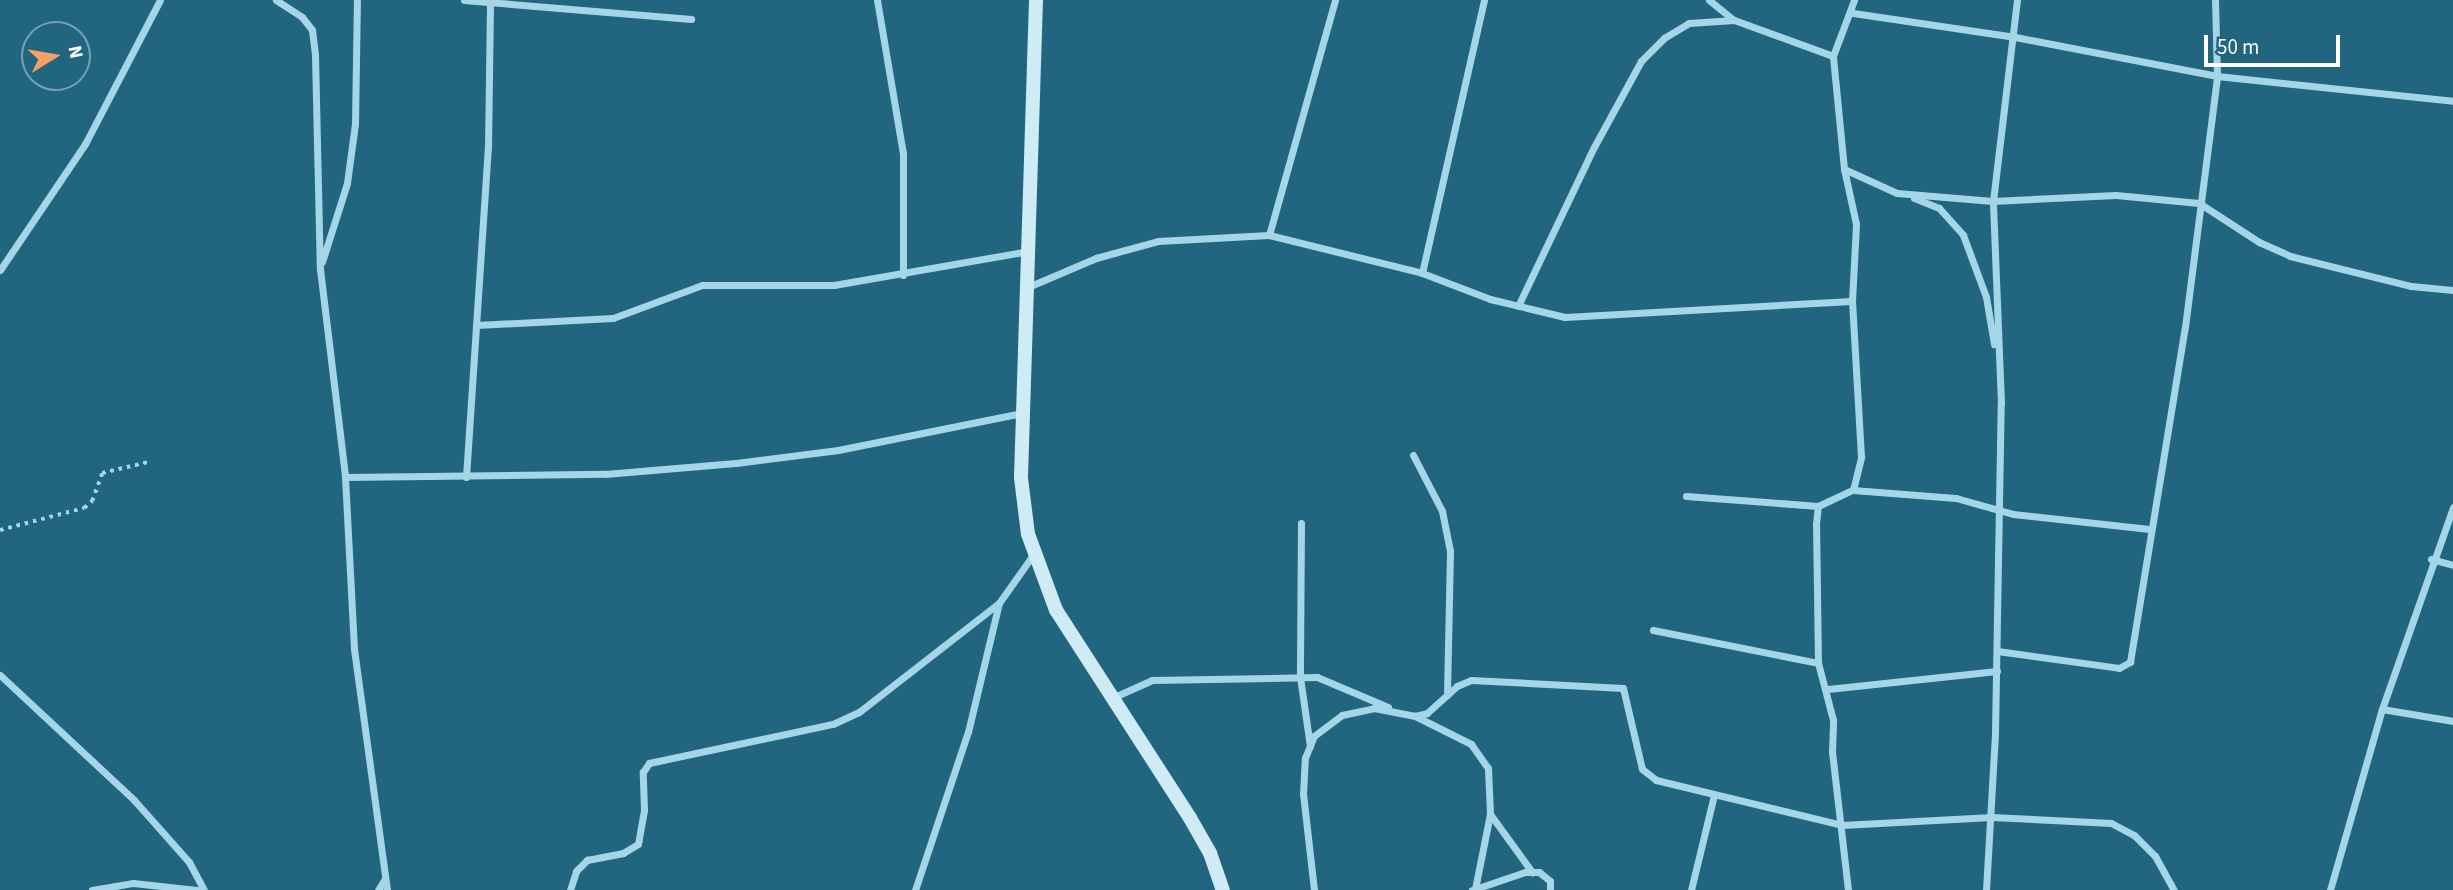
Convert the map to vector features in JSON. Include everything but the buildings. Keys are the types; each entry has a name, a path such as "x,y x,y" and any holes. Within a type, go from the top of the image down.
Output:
{"street":[{"path":"0,270 85,144 160,0"},
{"path":"276,0 302,17 312,30 320,269 345,477 354,649 387,890"},
{"path":"320,269 347,183 355,124 357,0"},
{"path":"464,0 691,19"},
{"path":"877,0 901,128 903,275"},
{"path":"1037,0 1021,478 1033,555 1056,610 1197,830 1223,890"},
{"path":"1269,234 1335,0"},
{"path":"1422,273 1484,0"},
{"path":"1709,0 1734,20 1833,57"},
{"path":"1853,490 1860,476 1863,437 1852,301 1856,224 1844,169 1833,57 1853,13 1854,0"},
{"path":"1986,890 1992,817 1997,671 1996,509 2001,403 1993,201 2018,0"},
{"path":"1997,651 2126,666 2132,655 2149,529 2185,327 2217,76 2215,0"},
{"path":"466,477 488,148 490,1"},
{"path":"1853,13 2015,37 2217,76 2453,101"},
{"path":"1518,306 1594,147 1641,61 1664,38 1689,23 1734,20"},
{"path":"1844,169 1896,193 1939,208 1963,234 1986,297 2001,403"},
{"path":"1896,193 1993,201 2116,195 2199,203 2259,242 2290,256 2412,286 2453,290"},
{"path":"1027,287 1096,258 1158,241 1269,234 1422,273 1518,306 1590,317 1852,301"},
{"path":"476,325 613,318 702,285 834,285 1028,251"},
{"path":"345,477 605,474 736,463 852,448 1022,413"},
{"path":"1413,455 1442,511 1450,551 1451,666 1447,696"},
{"path":"1686,496 1818,506 1853,490 1943,496 1996,509 2149,529"},
{"path":"1818,506 1818,663 1828,690 1848,890"},
{"path":"2330,890 2382,709 2431,559 2453,507"},
{"path":"1301,523 1300,677 1310,746"},
{"path":"570,890 576,871 587,860 623,853 638,844 644,810 643,772 649,763 833,724 859,712 999,603 1033,555"},
{"path":"2431,559 2453,565"},
{"path":"915,890 968,732 999,603"},
{"path":"1653,631 1818,663"},
{"path":"1828,690 1997,671"},
{"path":"0,676 134,800 189,862 204,890"},
{"path":"1111,698 1152,680 1317,677 1394,710 1415,716 1471,744 1488,768 1490,814 1473,890 1532,872"},
{"path":"1415,716 1427,713 1471,680 1623,688 1647,775 1714,795 1842,825 1992,817 2111,823 2134,835 2155,856 2174,890"},
{"path":"1314,890 1303,794 1314,736 1342,715 1374,708 1394,710"},
{"path":"2382,709 2453,721"},
{"path":"1691,890 1714,795"},
{"path":"1490,814 1532,872 1550,881 1550,890"},
{"path":"378,890 386,878"},
{"path":"92,890 133,883 197,890"}],"path":[{"path":"0,530 84,508 92,501 102,473 148,462"}]}
